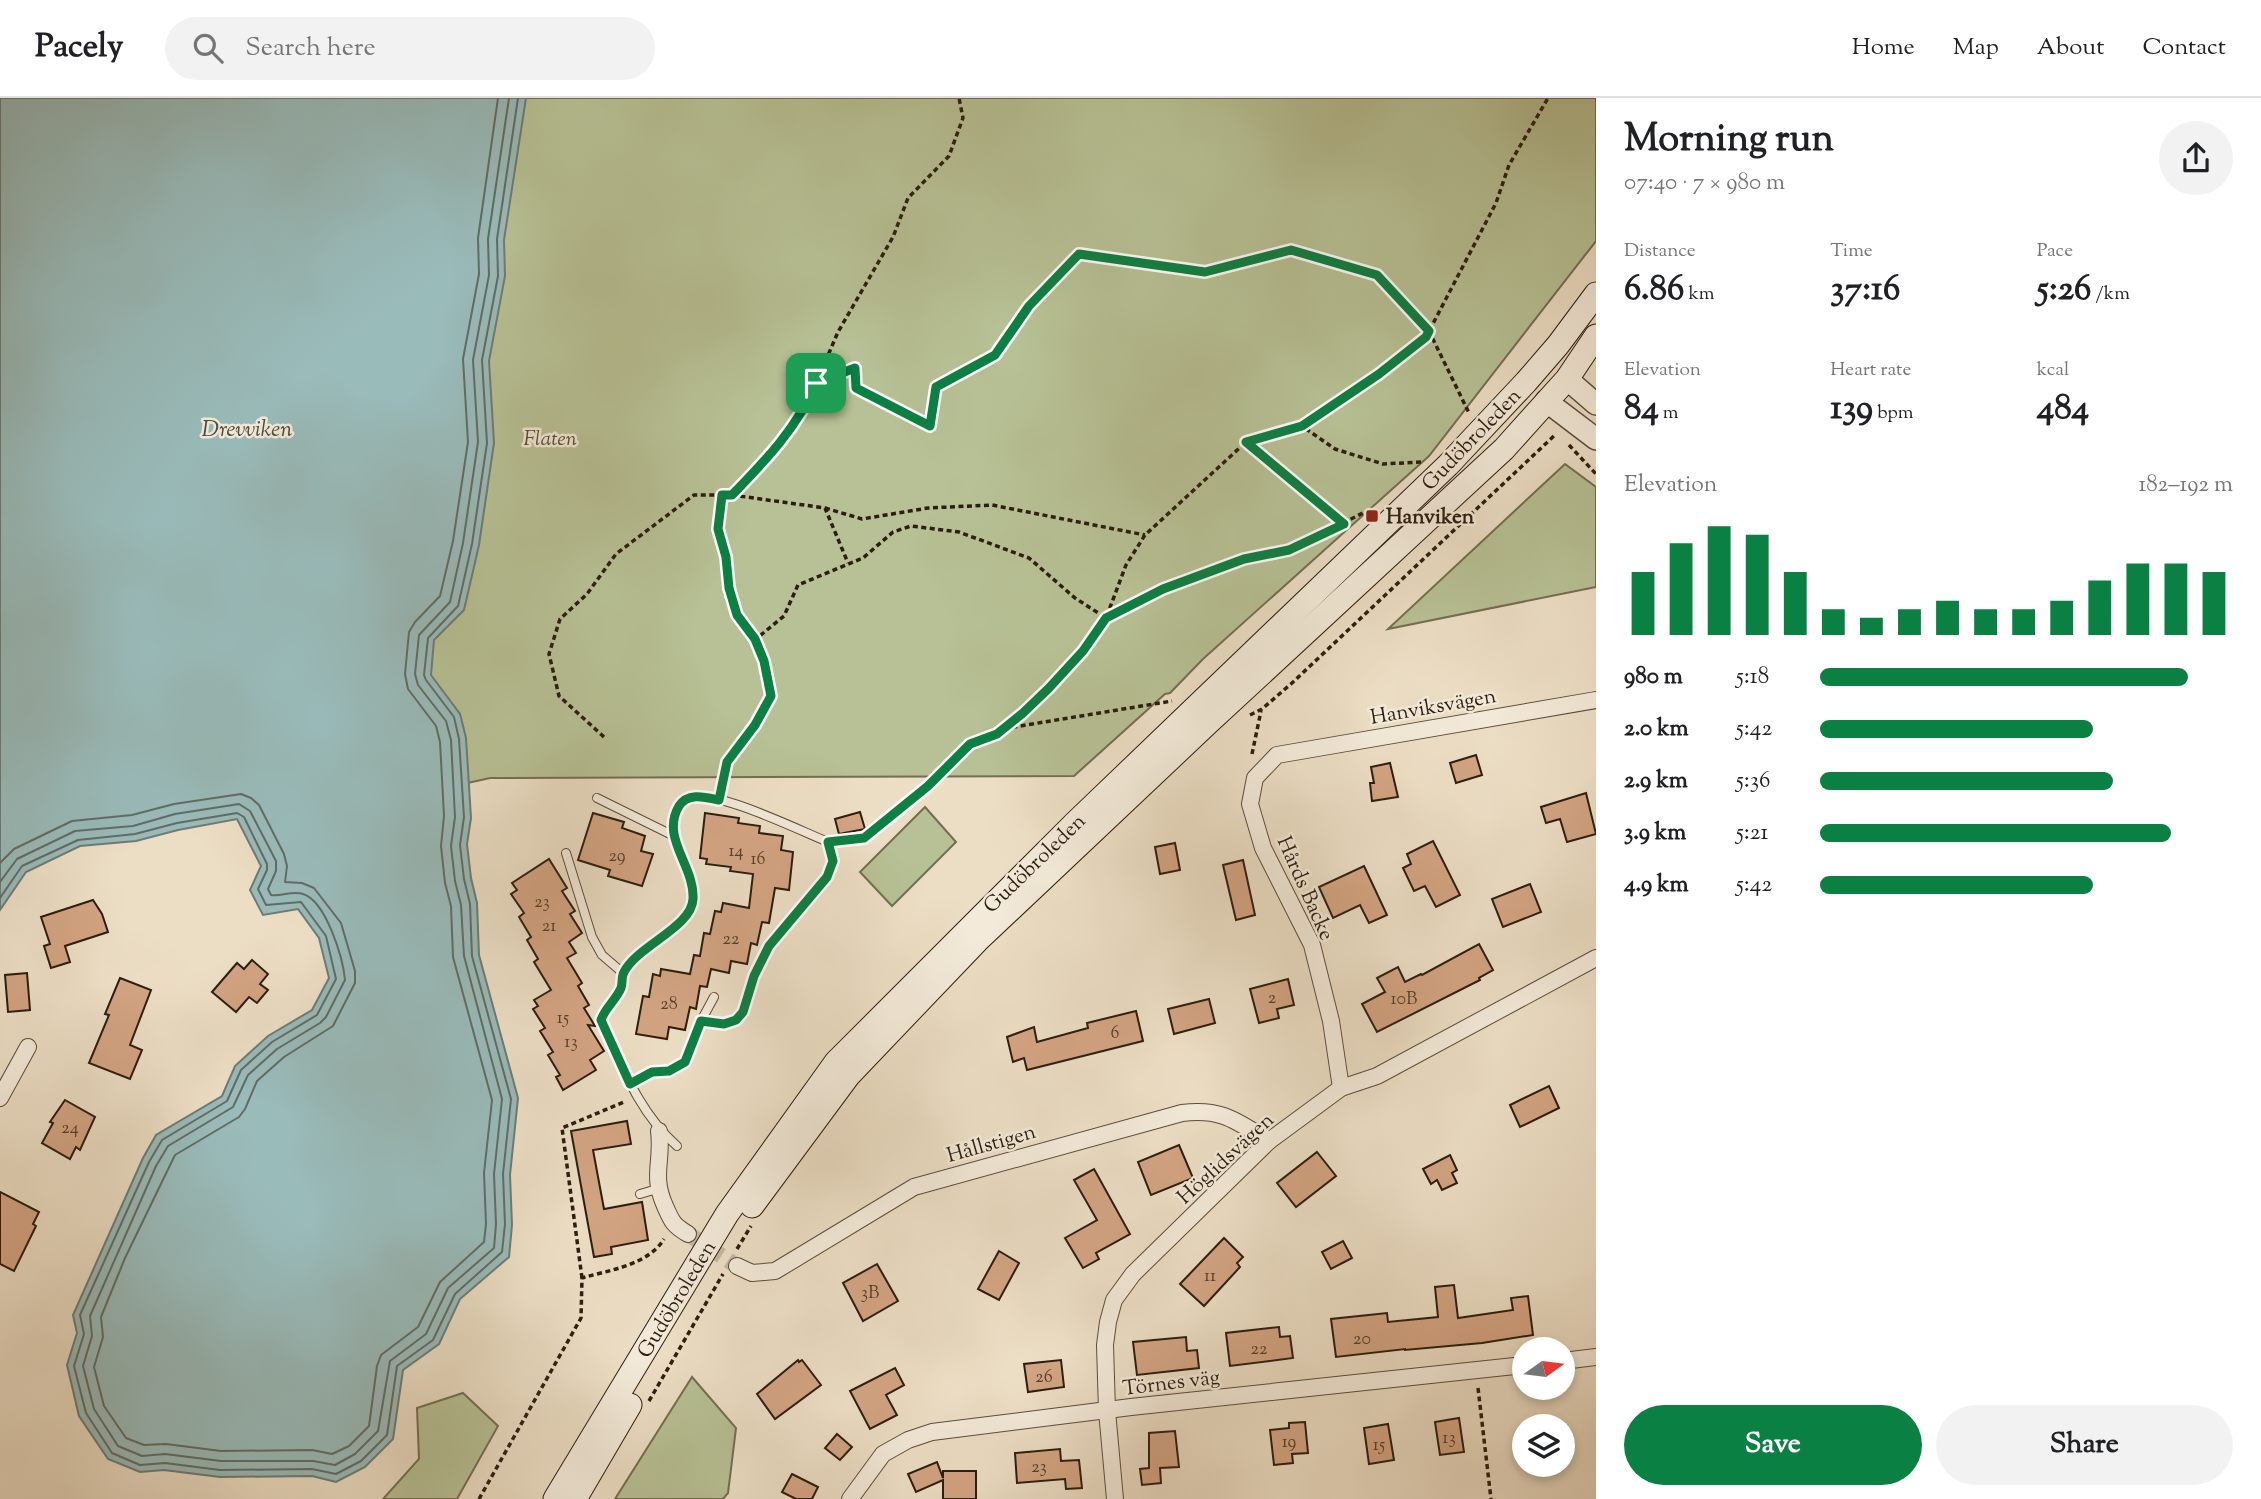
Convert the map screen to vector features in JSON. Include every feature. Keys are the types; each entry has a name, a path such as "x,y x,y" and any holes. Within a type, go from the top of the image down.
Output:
{"main road":[{"name":"Gudöbroleden","path":"555,1499 727,1214 836,1062 1065,832 1448,465 1546,359 1596,294"},
{"name":"Gudöbroleden","path":"575,1499 740,1221 849,1076 977,941 1504,449 1567,379 1596,336"},
{"path":"1546,359 1567,379"},
{"path":"1526,382 1546,401"}],"street":[{"path":"1567,379 1596,404"},
{"path":"1546,401 1564,426 1596,439"},
{"name":"Hanviksvägen","path":"1255,778 1278,755 1596,700"},
{"name":"Hårds Backe","path":"1255,778 1250,804 1263,848 1312,945 1331,1021 1341,1088"},
{"name":"Höglidsvägen","path":"1115,1499 1107,1411 1105,1345 1114,1300 1133,1274 1269,1141 1341,1088 1377,1076 1596,958"},
{"path":"0,1098 28,1047"},
{"name":"Hållstigen","path":"732,1265 752,1273 775,1271 915,1187 1182,1113 1202,1110 1227,1115 1269,1141"},
{"path":"659,1131 662,1150 657,1169 657,1189 673,1225 688,1234"},
{"path":"1575,1359 1596,1357"},
{"name":"Törnes väg","path":"850,1499 883,1454 908,1440 932,1432 1131,1407 1512,1367"}],"lane":[{"path":"677,1146 659,1131 636,1097 601,1020 621,988 623,973 644,949 690,913 694,899 691,882 672,824 682,802 698,796 726,800 828,842 864,838 928,786"},
{"path":"597,798 674,836"},
{"path":"714,997 701,1021 724,1024 736,1020 743,1012 754,976 769,946 827,877 833,861 828,842"},
{"path":"566,853 592,937 602,955 623,973"},
{"path":"640,1194 657,1189"}],"path":[{"path":"732,495 773,452 807,404 838,332 893,237 908,198 949,156 963,118 959,98"},
{"path":"997,734 1049,688 1083,651 1106,618 1126,565 1145,535 1246,442 1302,426 1379,374 1426,337 1496,203 1508,165 1548,98"},
{"path":"816,383 855,368 856,388 930,426 936,387 995,355 1029,306 1079,254 1205,272 1291,250 1377,275 1429,331 1471,418"},
{"path":"1302,426 1335,449 1383,464 1423,462 1414,472"},
{"path":"1240,721 1262,709 1292,683 1564,426 1596,474"},
{"path":"1246,442 1344,524"},
{"path":"604,737 559,695 549,654 560,619 587,594 616,554 694,495 732,495 825,508 862,519 928,508 992,505 1145,535"},
{"path":"719,800 727,762 755,725 771,696 764,661 755,639 737,615 729,588 726,557 718,529 722,495"},
{"path":"1106,618 1163,589 1244,559 1289,550 1376,506"},
{"path":"825,508 848,563"},
{"path":"755,639 784,616 798,585 863,558 893,532 911,526 959,532 1029,558 1075,598 1106,618"},
{"path":"928,786 970,744 1014,727 1181,699"},
{"path":"1255,778 1248,771 1262,709"},
{"path":"630,1084 652,1072 669,1071 685,1062 701,1021"},
{"path":"479,1499 581,1318 582,1278 562,1128 636,1097"},
{"path":"582,1278 637,1262 660,1246 673,1225"},
{"path":"646,1406 732,1265 751,1225"},
{"path":"1476,1372 1491,1499"}],"green space":[{"name":"Flaten","path":"218,98 1596,98 1596,241 1429,456 1203,659 1170,693 1165,694 1074,776 490,778 346,810"},
{"path":"1565,464 1596,487 1596,587 1388,629"},
{"path":"925,807 956,842 892,906 860,872"},
{"path":"692,1377 736,1428 728,1493 723,1499 615,1499"},
{"path":"463,1393 498,1426 457,1499 383,1499 419,1459 417,1408"}],"water":[{"name":"Drevviken","path":"0,98 526,98 504,240 505,276 489,361 494,443 479,545 464,610 434,640 431,675 460,714 466,738 471,818 467,844 477,903 479,955 518,1098 510,1175 512,1225 509,1257 460,1299 439,1344 403,1370 393,1439 365,1467 336,1482 312,1476 220,1477 164,1470 140,1472 108,1459 79,1416 67,1365 77,1333 73,1315 143,1158 156,1135 222,1096 235,1066 268,1036 312,1010 329,978 319,938 298,909 263,915 250,890 261,866 237,819 136,841 80,846 26,872 0,910"}],"building":[{"path":"1476,755 1482,775 1456,783 1450,763"},
{"path":"1390,763 1398,797 1372,801 1370,783 1374,783 1371,767"},
{"path":"1586,793 1596,834 1567,842 1560,819 1546,823 1541,807"},
{"path":"860,812 865,829 839,834 835,819"},
{"path":"593,813 624,822 622,828 645,836 641,851 653,854 642,886 608,876 610,870 578,860"},
{"path":"705,813 739,818 738,823 760,826 759,833 783,836 781,850 793,852 789,890 775,888 769,923 762,922 757,945 751,943 747,964 731,961 729,973 711,969 707,987 700,986 696,1009 690,1007 685,1030 669,1027 667,1039 636,1034 643,996 649,997 653,974 660,976 661,969 690,974 694,955 700,956 704,933 710,934 715,911 721,912 723,903 749,908 753,874 730,871 731,867 706,864 707,859 700,858"},
{"path":"1433,841 1460,895 1436,907 1425,886 1414,891 1403,868 1411,864 1407,854"},
{"path":"1175,843 1180,870 1160,874 1155,847"},
{"path":"549,859 567,888 562,891 575,911 570,914 582,933 569,942 576,953 567,958 582,983 578,986 589,1005 584,1008 595,1026 588,1025 604,1051 590,1060 596,1070 563,1090 556,1077 560,1075 548,1055 553,1052 540,1031 545,1028 533,1009 538,1006 534,1000 551,990 534,962 538,959 527,940 531,937 519,917 524,913 511,894 517,890 512,883"},
{"path":"1243,860 1255,915 1236,920 1223,865"},
{"path":"1364,866 1387,915 1369,923 1360,905 1333,918 1319,887"},
{"path":"1530,884 1541,912 1503,927 1492,899"},
{"path":"93,900 102,914 108,932 65,946 70,962 51,968 44,946 50,944 41,917"},
{"path":"1479,944 1493,970 1479,978 1480,980 1377,1032 1362,1004 1385,992 1377,978 1398,967 1405,982"},
{"path":"252,960 268,974 260,984 268,990 257,1003 249,997 236,1012 212,992 237,963 244,969"},
{"path":"27,973 30,1010 8,1012 5,975"},
{"path":"120,978 151,990 130,1045 142,1050 130,1079 89,1063 109,1015 105,1014"},
{"path":"1288,979 1294,1005 1277,1009 1279,1018 1259,1023 1250,989"},
{"path":"1209,999 1215,1023 1174,1034 1168,1009"},
{"path":"1136,1011 1143,1041 1027,1070 1024,1058 1013,1062 1007,1037 1034,1027 1037,1042 1088,1028 1087,1023"},
{"path":"1549,1086 1559,1108 1520,1127 1510,1105"},
{"path":"65,1100 95,1117 80,1150 76,1147 70,1159 42,1143 53,1123 50,1122"},
{"path":"627,1121 631,1144 593,1150 604,1209 642,1202 648,1240 611,1247 612,1254 594,1257 571,1131"},
{"path":"1179,1145 1193,1178 1151,1195 1138,1162"},
{"path":"1317,1152 1336,1176 1296,1207 1277,1183"},
{"path":"1450,1155 1457,1170 1452,1173 1457,1183 1442,1190 1437,1180 1431,1184 1423,1169"},
{"path":"1094,1169 1130,1234 1096,1253 1099,1259 1083,1268 1065,1238 1097,1220 1074,1180"},
{"path":"0,1192 39,1212 33,1224 36,1226 14,1271 0,1264"},
{"path":"1224,1238 1243,1257 1237,1263 1240,1267 1204,1306 1180,1284"},
{"path":"1343,1241 1352,1258 1331,1269 1322,1252"},
{"path":"999,1251 1019,1263 999,1300 978,1289"},
{"path":"877,1264 898,1301 863,1321 843,1283"},
{"path":"1454,1285 1458,1318 1513,1310 1511,1298 1528,1296 1533,1335 1482,1343 1336,1357 1331,1319 1387,1313 1388,1322 1438,1317 1435,1287"},
{"path":"1279,1327 1280,1337 1290,1336 1293,1358 1230,1366 1226,1333"},
{"path":"1186,1337 1187,1351 1197,1350 1199,1368 1137,1375 1133,1342"},
{"path":"798,1360 802,1360 821,1385 775,1419 757,1394"},
{"path":"1061,1360 1064,1387 1028,1392 1024,1364"},
{"path":"895,1368 904,1385 886,1395 897,1415 870,1429 850,1391"},
{"path":"1459,1418 1464,1452 1440,1455 1435,1422"},
{"path":"1305,1422 1308,1453 1292,1454 1293,1463 1274,1465 1270,1430 1289,1428 1289,1423"},
{"path":"1388,1424 1394,1460 1369,1464 1364,1428"},
{"path":"1175,1431 1179,1467 1160,1468 1161,1483 1142,1485 1140,1469 1149,1468 1149,1433"},
{"path":"837,1434 852,1447 840,1460 825,1448"},
{"path":"1060,1449 1061,1461 1079,1460 1082,1488 1066,1489 1065,1479 1017,1483 1015,1453"},
{"path":"937,1462 943,1478 943,1471 976,1471 976,1499 943,1499 943,1480 916,1492 908,1474"},
{"path":"792,1474 818,1487 812,1499 796,1499 782,1492"}],"tunnel":[{"path":"688,1234 737,1266"}],"place":[{"name":"Hanviken","path":"1372,516"}],"route":[{"path":"1291,250 1377,275 1429,331 1426,337 1379,374 1302,426 1246,442 1344,524 1289,550 1244,559 1163,589 1106,618 1083,651 1049,688 997,734 970,744 928,786 864,838 828,842 833,861 827,877 769,946 754,976 743,1012 736,1020 724,1024 701,1021 685,1062 669,1071 652,1072 630,1084 601,1020 621,988 623,973 644,949 690,913 694,899 691,882 674,836 672,824 675,813 682,802 698,796 719,800 727,762 755,725 771,696 764,661 755,639 737,615 729,588 726,557 718,529 722,495 732,495 773,452 807,404 816,383 855,368 856,388 930,426 936,387 995,355 1029,306 1079,254 1205,272 1291,250"}]}
